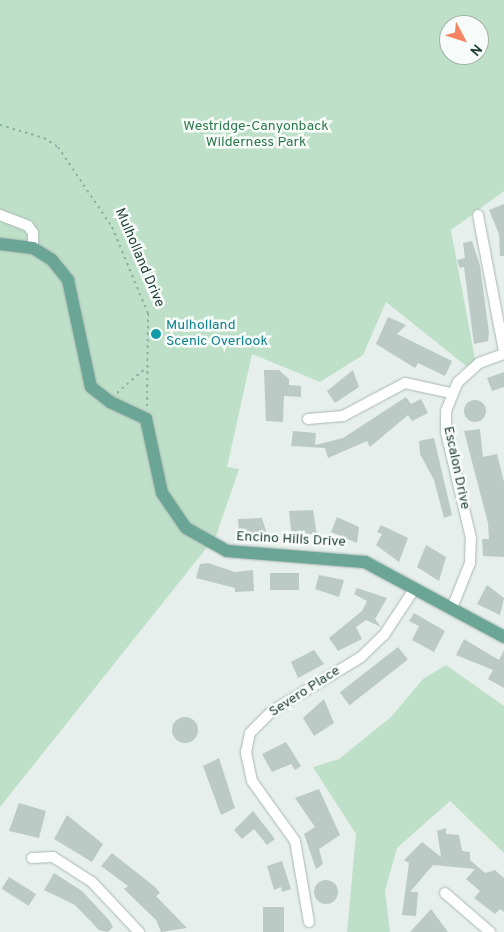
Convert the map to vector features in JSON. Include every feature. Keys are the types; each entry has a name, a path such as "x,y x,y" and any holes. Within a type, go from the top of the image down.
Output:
{"main road":[{"path":"0,244 33,248 52,260 68,280 77,303 84,372 100,396 144,417"},
{"name":"Encino Hills Drive","path":"144,417 162,493 176,517 205,542 258,555 347,557 415,588 504,637"}],"street":[{"path":"0,215 28,226 33,232 33,248"},
{"path":"308,419 342,416 405,383 451,393 479,363 504,352 478,215"},
{"name":"Escalon Drive","path":"451,393 446,432 471,538 470,563 452,608"},
{"name":"Severo Place","path":"310,922 294,841 250,774 246,752 250,733 272,712 361,657 384,635 415,588"},
{"path":"32,858 52,857 85,876 115,902 139,932"},
{"path":"445,894 490,932"}],"path":[{"name":"Mulholland Drive","path":"0,125 44,138 58,147 106,217 148,313 148,367 144,417"},
{"path":"100,396 125,389 148,367"}],"green space":[{"name":"Westridge-Canyonback Wilderness Park","path":"0,0 504,0 504,191 451,230 476,365 470,369 386,302 363,355 320,382 252,354 227,467 239,469 216,536 0,807"},
{"path":"446,665 504,706 504,853 450,801 397,848 385,891 390,932 347,932 356,834 313,767 339,759 391,717 423,679"}],"building":[{"path":"504,204 504,256 500,256 499,234 489,210"},
{"path":"472,241 480,266 489,333 488,341 474,344 464,267 460,268 457,260 465,258 463,243"},
{"path":"388,317 406,325 397,334 452,361 445,376 418,363 415,368 376,344"},
{"path":"264,370 279,370 289,379 289,385 301,386 301,397 284,396 283,422 266,421"},
{"path":"353,370 359,387 335,403 327,391"},
{"path":"504,372 504,387 492,391 487,378"},
{"path":"406,397 411,404 421,399 428,413 412,421 408,415 370,447 367,441 328,458 325,448 291,446 293,431 316,433 315,445 343,438"},
{"path":"475,400 483,403 486,411 483,419 475,422 467,419 464,411 467,403"},
{"path":"480,429 483,457 497,454 504,482 504,557 483,556 482,539 489,539 488,523 464,431"},
{"path":"434,438 452,515 444,518 434,480 420,454 419,441"},
{"path":"313,510 317,535 291,531 289,511"},
{"path":"337,517 359,527 357,543 331,532"},
{"path":"262,518 267,534 239,534 238,519"},
{"path":"381,525 408,538 399,562 376,545 382,534 377,532"},
{"path":"426,545 446,557 439,581 417,567"},
{"path":"208,563 235,572 253,570 254,591 235,592 235,588 196,578 200,564"},
{"path":"270,573 299,573 299,590 270,590"},
{"path":"319,575 344,580 339,597 315,589"},
{"path":"487,585 504,598 500,615 477,604"},
{"path":"357,588 387,598 375,619 381,627 366,620 356,627 362,639 338,651 329,638 362,611 367,601 354,594"},
{"path":"414,613 445,631 434,652 412,640 419,626 409,621"},
{"path":"464,639 499,660 504,650 504,688 488,679 493,670 456,655"},
{"path":"398,647 408,660 350,705 340,693"},
{"path":"314,650 324,664 298,678 291,662"},
{"path":"324,699 334,723 314,736 303,718"},
{"path":"185,717 194,721 198,730 194,739 185,743 176,739 172,730 176,721"},
{"path":"286,742 301,766 295,770 291,764 272,772 262,754"},
{"path":"219,758 235,808 221,815 203,766"},
{"path":"319,789 340,835 319,849 323,864 316,869 304,834 315,827 295,798"},
{"path":"19,803 46,811 39,838 9,831"},
{"path":"253,811 275,839 267,845 254,829 242,839 234,830"},
{"path":"67,815 103,844 92,862 54,839"},
{"path":"446,828 446,834 459,835 462,851 470,852 470,860 485,873 495,870 504,878 504,912 500,909 495,914 474,898 480,891 466,879 475,869 433,865 410,892 418,892 416,916 402,915 409,863 404,860 422,842 441,857 437,831"},
{"path":"112,853 155,887 160,893 156,896 187,928 161,932 156,920 124,889 128,886 101,866"},
{"path":"282,861 291,889 282,892 281,887 274,890 267,866"},
{"path":"54,873 82,891 109,920 113,927 108,932 99,930 75,905 44,890"},
{"path":"9,877 36,894 29,906 2,889"},
{"path":"326,880 335,883 338,892 335,901 326,904 317,901 314,892 317,883"},
{"path":"263,907 284,907 284,932 263,932"},
{"path":"431,909 448,932 410,932"}],"place":[{"name":"Mulholland Scenic Overlook","path":"156,334"}]}
